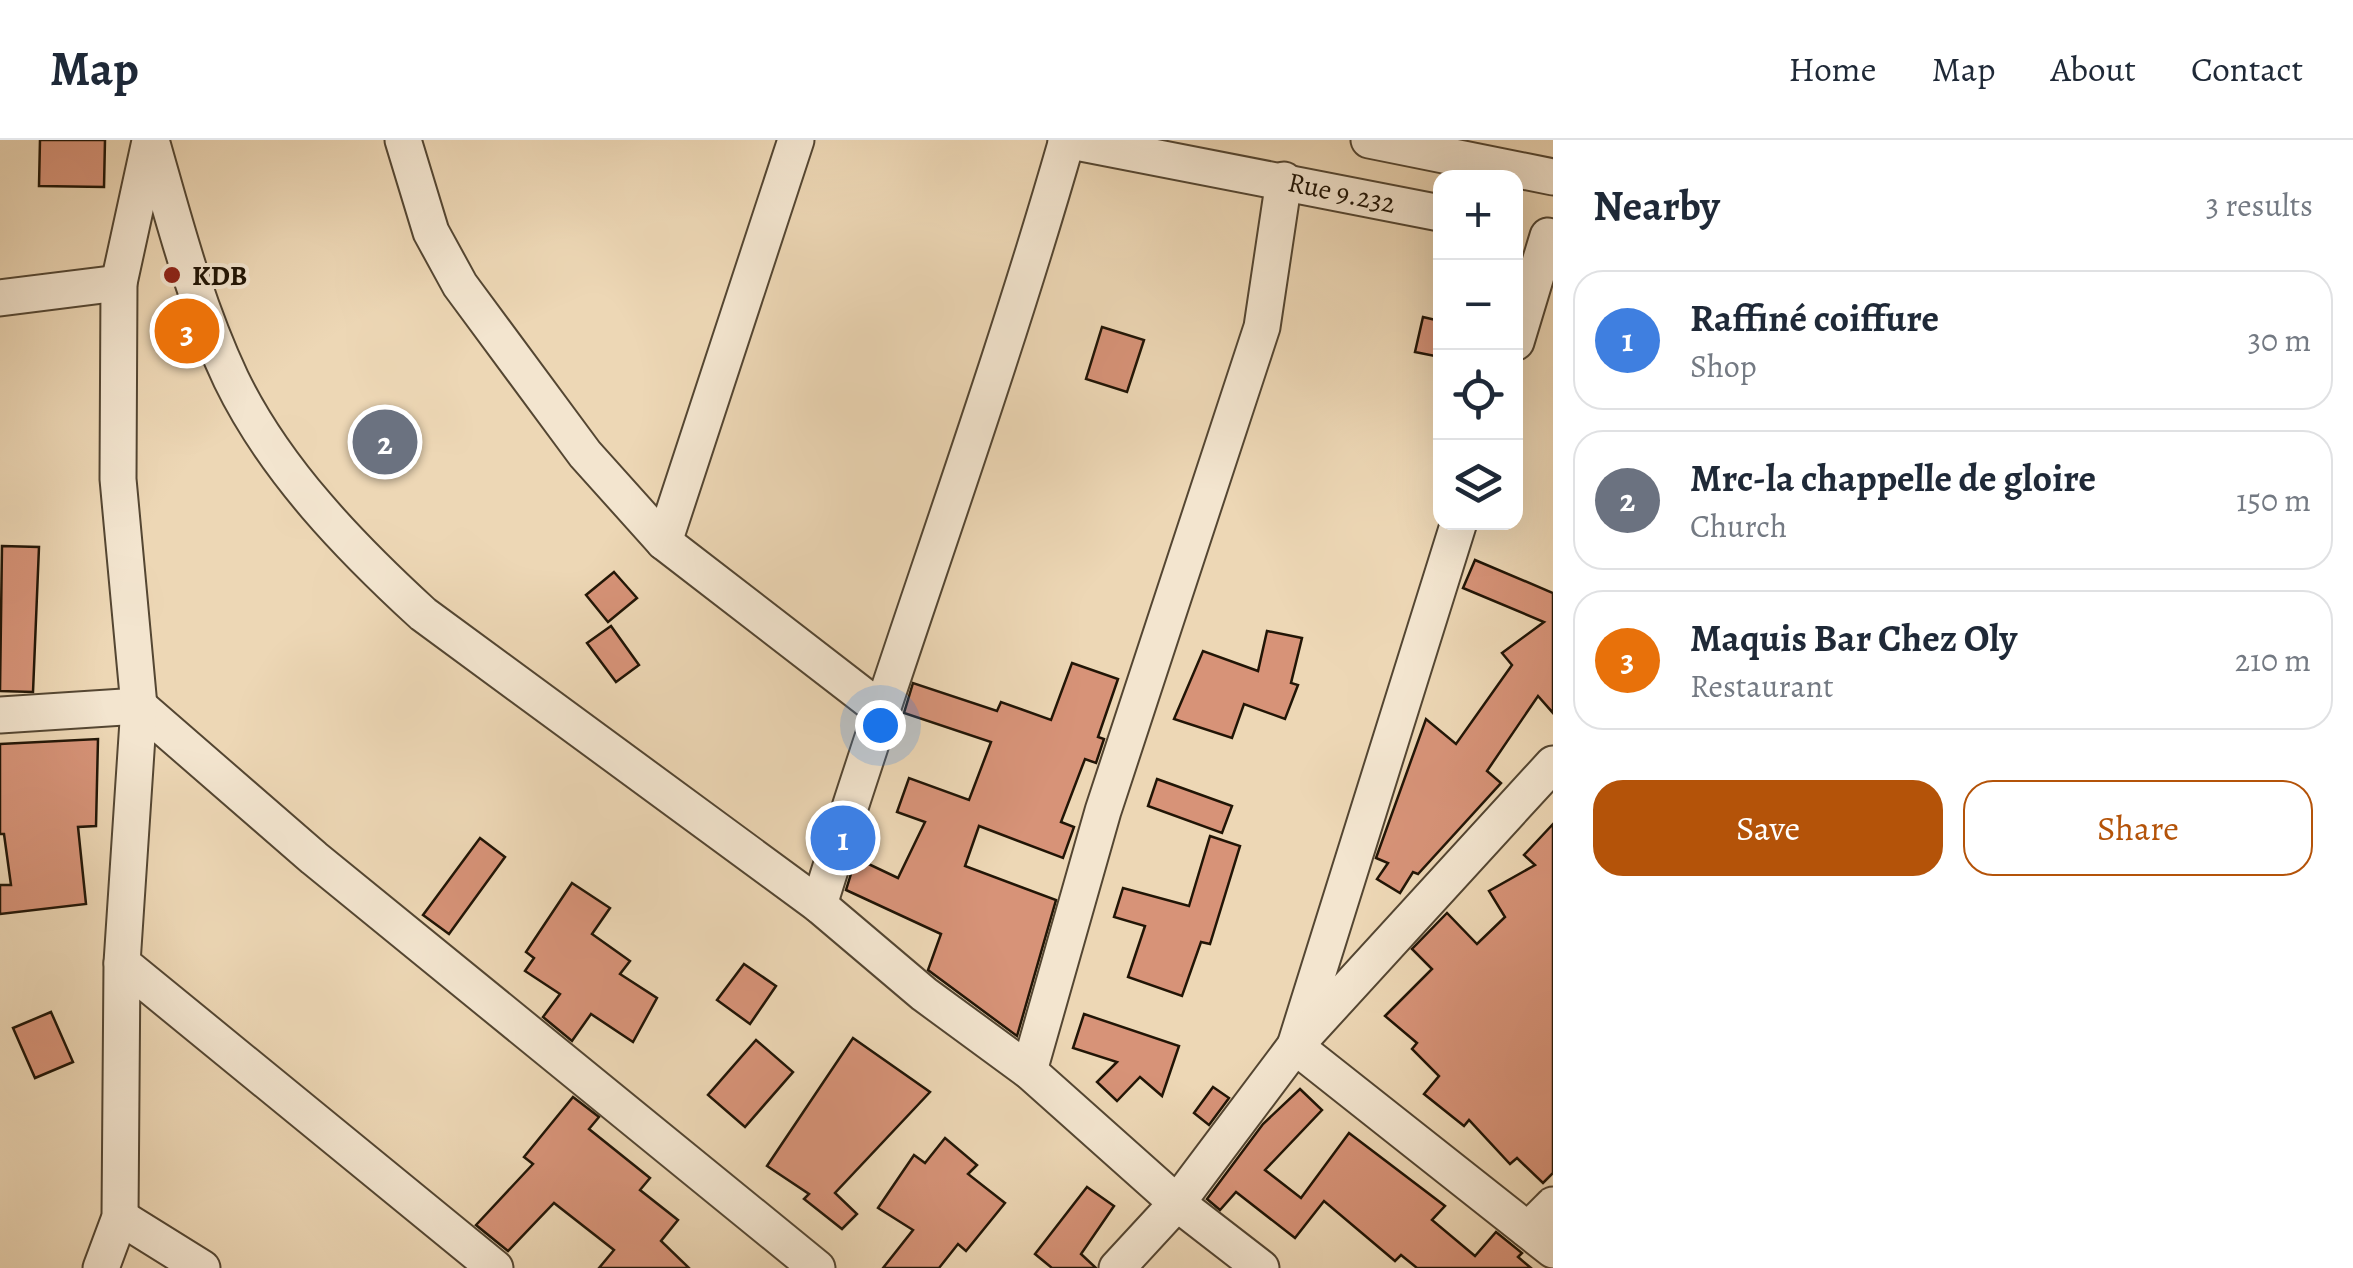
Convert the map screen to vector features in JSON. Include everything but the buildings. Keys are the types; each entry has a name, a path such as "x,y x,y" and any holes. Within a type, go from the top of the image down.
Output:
{"street":[{"path":"101,1268 120,1217 122,963 138,706 118,479 118,283 150,140"},
{"path":"150,140 190,276 232,381 307,495 364,560 424,614 820,905 924,994 1029,1071 1177,1203 1261,1268"},
{"path":"403,140 431,232 460,286 585,454 664,542 880,708"},
{"path":"664,542 796,140"},
{"path":"820,905 880,708 1029,272 1067,140"},
{"name":"Rue 9.232","path":"1067,140 1433,212"},
{"name":"Rue 9.232","path":"1369,140 1553,177"},
{"path":"1029,1071 1103,811 1262,327 1284,180"},
{"path":"1523,309 1539,234"},
{"path":"0,298 118,283"},
{"path":"1296,1046 1457,530"},
{"path":"0,714 138,706 330,870 817,1268"},
{"path":"1117,1268 1177,1203 1296,1046 1553,764"},
{"path":"122,963 495,1268"},
{"path":"1296,1046 1545,1228"},
{"path":"120,1217 202,1268"}],"place":[{"name":"KDB","path":"172,275"},
{"name":"Maquis Bar Chez Oly","path":"187,331"},
{"name":"Mrc-la chappelle de gloire","path":"385,442"},
{"name":"Raffiné coiffure","path":"843,838"}]}
